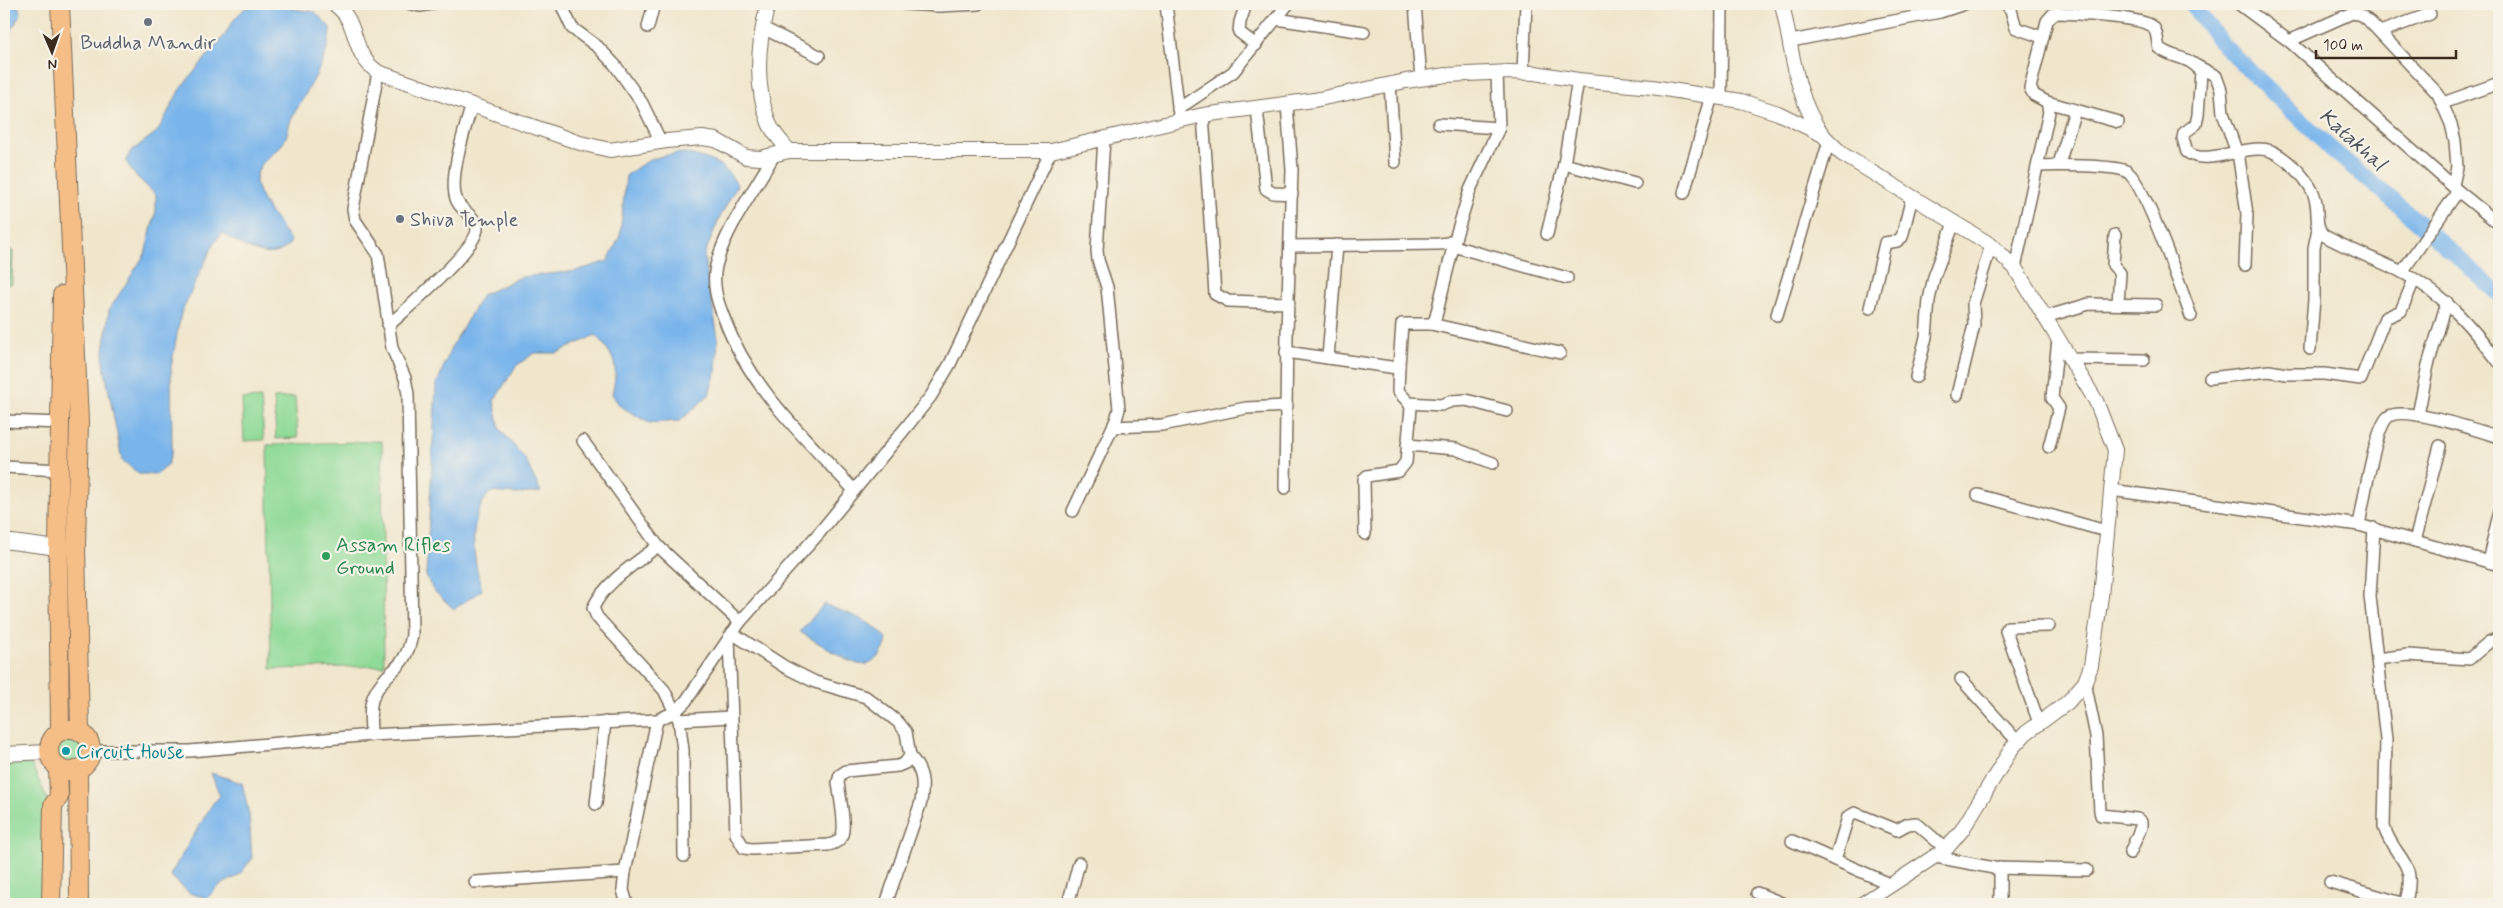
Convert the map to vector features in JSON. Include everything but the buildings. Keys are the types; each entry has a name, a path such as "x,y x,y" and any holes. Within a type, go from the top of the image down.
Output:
{"main road":[{"path":"52,4 62,289 62,423 58,548 60,732"},
{"path":"60,4 79,422 76,546 80,732"},
{"path":"51,904 53,805 59,797 53,760 52,738 60,732 70,729 80,732 87,738 91,751 86,764 78,769 67,771 53,760"},
{"path":"78,769 79,904"}],"street":[{"path":"337,4 343,10 350,23 366,64 378,72 594,148 610,150 702,138 716,140 746,157 760,158 789,151 1051,151 1104,139 1179,114 1204,114 1257,109 1421,79 1523,72 1578,80 1652,87 1759,105 1826,138"},
{"path":"411,4 431,4"},
{"path":"561,4 572,28 598,47 615,65 642,103 661,142"},
{"path":"648,27 654,4"},
{"path":"768,4 759,59 764,106 769,124 789,151"},
{"path":"905,4 939,6 978,4"},
{"path":"1166,4 1179,114"},
{"path":"1246,4 1240,22 1240,32 1256,45"},
{"path":"1179,114 1233,72 1288,4"},
{"path":"1415,4 1421,79"},
{"path":"1523,72 1526,4"},
{"path":"1684,193 1716,97 1722,4"},
{"path":"1782,4 1802,94 1812,117 1826,138 1842,154 1991,245 2015,268 2096,401 2115,450 2092,657 2085,682 2068,702 2039,723 2018,742 1998,769 1962,830 1941,853 1862,904"},
{"path":"1790,41 1940,12 1964,4"},
{"path":"2006,4 2011,10 2016,28 2042,37"},
{"path":"2239,4 2289,41 2499,224"},
{"path":"2118,122 2047,102 2034,95 2030,88 2042,37 2047,21 2053,14 2090,9 2153,27 2156,32 2159,48 2166,53 2192,61 2197,66 2201,72 2198,115 2196,124 2184,133 2184,146 2187,152 2196,156 2219,156 2259,149 2270,151 2299,172 2316,198 2318,229 2314,248 2314,299 2310,349"},
{"path":"2289,41 2356,9 2438,94 2443,103 2451,124 2457,160 2456,188 2442,215 2402,272"},
{"path":"2380,32 2430,14"},
{"path":"1276,19 1364,32"},
{"path":"763,28 819,56"},
{"path":"2197,66 2216,76 2221,90 2223,113 2238,152 2247,214 2246,266"},
{"path":"371,735 370,705 375,692 401,664 409,652 412,635 409,407 404,378 392,348 378,254 355,220 353,209 378,72"},
{"path":"1431,324 1435,320 1454,242 1470,190 1499,128 1497,73"},
{"path":"1547,234 1564,164 1578,80"},
{"path":"1390,84 1395,162"},
{"path":"2443,103 2499,84"},
{"path":"2015,268 2049,112 2047,102"},
{"path":"388,326 457,260 476,234 477,227 474,220 457,203 454,192 455,179 472,104"},
{"path":"1285,488 1286,352 1292,194 1287,104"},
{"path":"1257,109 1266,189 1273,193 1292,194"},
{"path":"2059,164 2075,110"},
{"path":"1204,114 1215,294 1228,301 1289,303"},
{"path":"1439,124 1499,128"},
{"path":"1777,315 1826,138"},
{"path":"1073,511 1113,427 1119,399 1107,287 1098,260 1097,250 1104,139"},
{"path":"677,716 740,622 820,532 931,396 950,364 1051,151"},
{"path":"774,155 722,246 716,268 714,286 734,343 766,395 854,489"},
{"path":"1564,164 1635,183"},
{"path":"2038,166 2059,164 2120,169 2132,175 2161,237 2191,316"},
{"path":"1870,308 1885,243 1897,241 1902,237 1912,197"},
{"path":"1916,378 1926,337 1929,300 1934,278 1954,223"},
{"path":"2318,229 2338,244 2402,272 2447,302 2470,324 2499,362"},
{"path":"2115,235 2113,264 2120,273 2118,303"},
{"path":"1290,246 1439,244 1454,242 1567,278"},
{"path":"1328,358 1338,245"},
{"path":"1957,395 1974,325 1973,304 1991,245"},
{"path":"2210,378 2269,371 2287,374 2324,374 2361,379 2385,318 2401,311 2414,280"},
{"path":"2418,415 2428,365 2447,302"},
{"path":"2044,317 2076,306 2118,303 2156,306"},
{"path":"1365,534 1364,479 1367,476 1399,471 1406,462 1410,416 1409,403 1398,391 1402,324 1431,324 1560,353"},
{"path":"2049,447 2059,408 2052,398 2058,339"},
{"path":"1286,352 1393,369 1399,366"},
{"path":"2070,359 2144,360"},
{"path":"1409,403 1441,405 1452,401 1466,400 1507,411"},
{"path":"1113,427 1162,425 1246,408 1287,406"},
{"path":"2359,524 2376,447 2383,423 2388,416 2395,414 2418,415 2499,437"},
{"path":"4,421 62,423"},
{"path":"583,441 658,546 740,622"},
{"path":"1407,445 1456,449 1494,463"},
{"path":"2415,541 2440,446"},
{"path":"4,468 60,470"},
{"path":"2111,490 2359,524 2494,564 2499,514"},
{"path":"1978,495 2106,531"},
{"path":"2330,882 2405,904 2409,871 2388,839 2384,827 2386,740 2370,596 2374,528"},
{"path":"4,541 58,548"},
{"path":"658,546 598,598 593,608 597,617 664,690 677,716 683,750 684,856"},
{"path":"2039,723 2006,631 2008,627 2014,626 2049,626"},
{"path":"730,635 736,834 744,848 828,846 836,842 842,836 843,828 838,782 840,775 846,771 856,769 898,766 905,763 910,756"},
{"path":"730,635 784,667 815,682 866,697 898,722 906,732 910,756 918,766 924,784 921,802 886,904"},
{"path":"2377,659 2393,655 2469,659 2489,642 2499,638"},
{"path":"1961,679 2018,742"},
{"path":"2085,682 2096,736 2101,814 2137,819 2141,822 2141,827 2130,853"},
{"path":"91,751 190,751 371,735 657,720 677,716 731,717"},
{"path":"627,904 624,890 625,872 657,720"},
{"path":"596,804 605,722"},
{"path":"4,754 53,760"},
{"path":"1835,860 1848,817 1855,813 1897,830 1908,824 1916,823 1941,853 2000,868 2087,870"},
{"path":"1792,841 1892,885"},
{"path":"1068,904 1079,863"},
{"path":"2000,868 2000,904"},
{"path":"475,882 625,872"},
{"path":"1756,893 1784,904"}],"green space":[{"path":"4,248 13,251 12,284 4,285"},
{"path":"295,397 298,438 276,439 274,398"},
{"path":"261,398 264,440 244,441 242,399"},
{"name":"Assam Rifles Ground","path":"382,441 384,666 271,669 267,445"},
{"path":"67,733 74,734 80,738 84,744 84,758 80,764 74,768 67,769 60,768 54,764 50,758 49,751 50,744 54,738 60,734"},
{"path":"4,758 29,759 50,805 46,904 4,904"}],"water":[{"path":"262,4 315,12 330,27 329,39 322,63 292,118 285,140 263,163 257,173 257,186 264,203 291,242 275,253 266,253 248,248 222,233 214,243 181,313 171,367 172,450 168,464 157,474 139,474 122,460 103,361 109,310 145,254 156,211 156,195 134,174 126,161 130,152 158,131 180,89 224,36 235,18 245,8"},
{"path":"4,5 18,6 21,13 4,44"},
{"path":"685,153 709,160 721,166 737,185 718,221 704,256 718,338 716,371 709,395 680,421 649,423 620,406 612,394 615,376 614,362 608,349 596,335 557,353 534,353 516,366 494,401 500,429 525,459 541,492 516,494 490,492 482,503 477,515 474,539 474,552 482,590 454,609 433,590 426,576 436,386 451,348 482,295 521,277 576,271 608,261 620,236 626,176 653,159"},
{"path":"824,604 858,618 881,632 887,639 884,649 878,658 864,665 852,662 800,632"},
{"path":"211,773 242,783 249,814 252,859 238,876 219,886 207,898 189,893 170,875 213,803 220,796"}],"waterway":[{"name":"Katakhal","path":"2191,4 2224,46 2331,149 2401,207 2499,294"}],"place":[{"name":"Buddha Mandir","path":"148,22"},
{"name":"Shiva Temple","path":"400,219"},
{"name":"Assam Rifles Ground","path":"326,556"},
{"name":"Circuit House","path":"66,751"}]}
